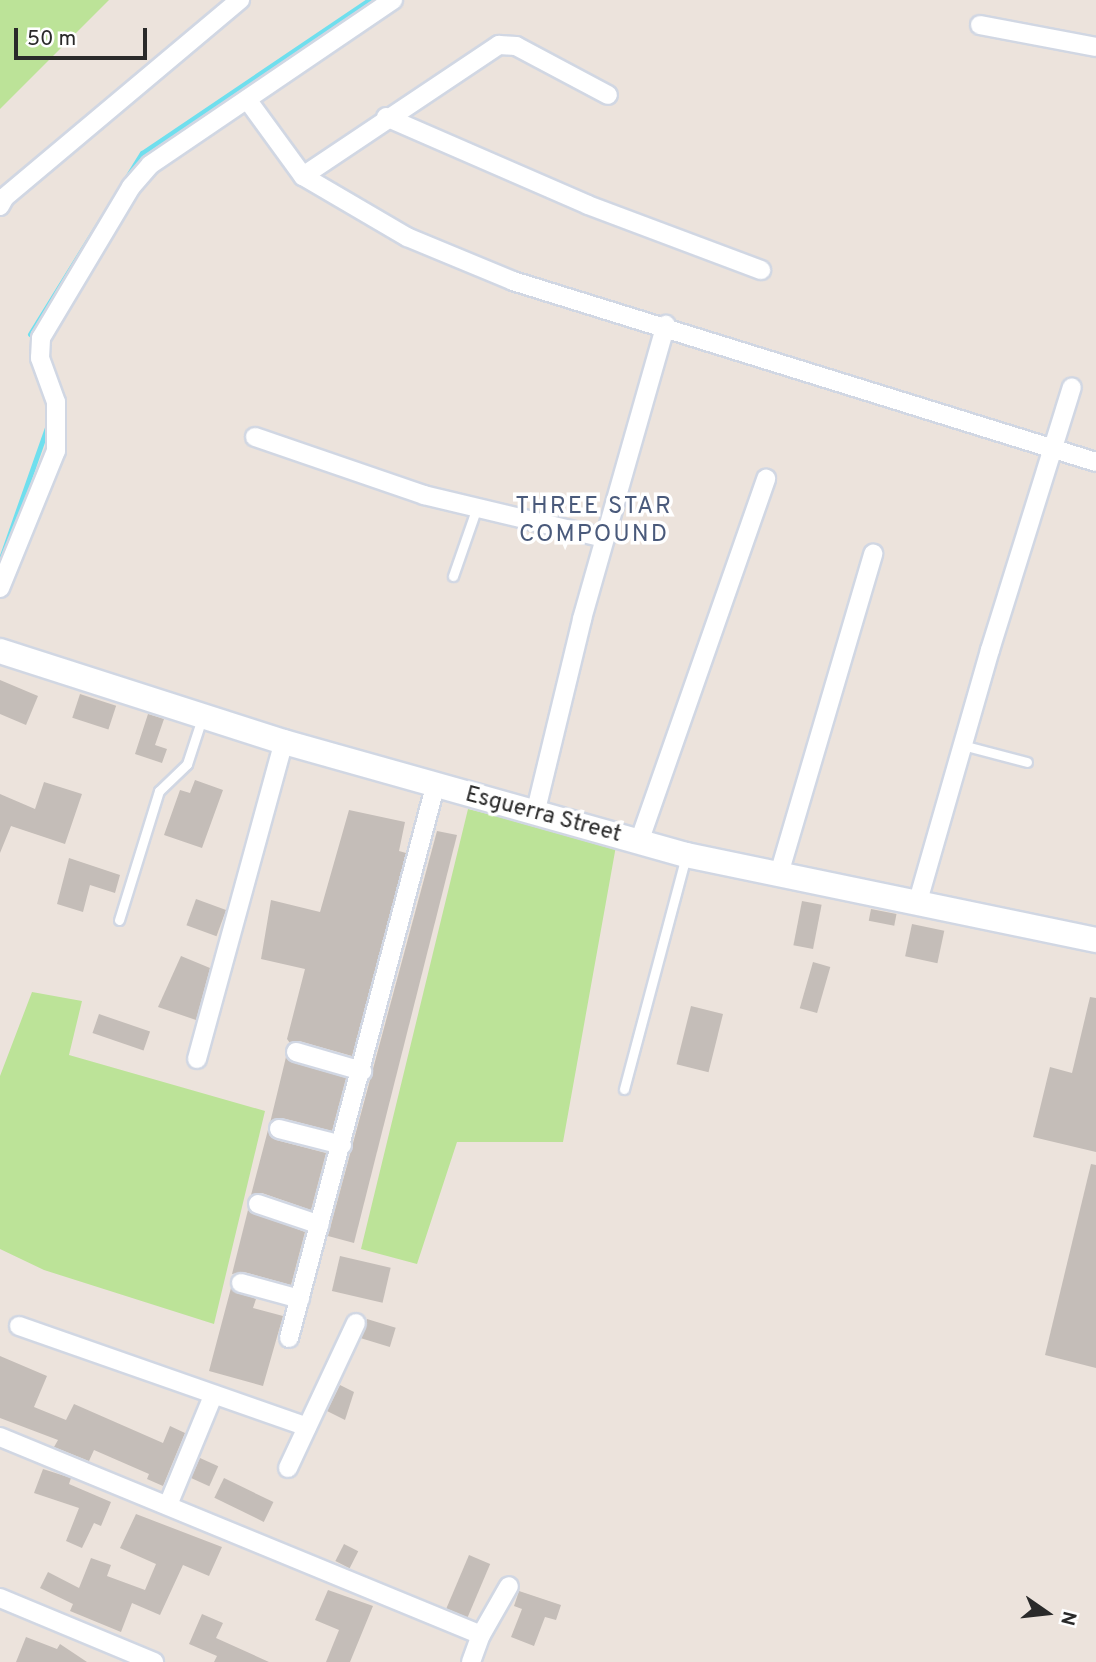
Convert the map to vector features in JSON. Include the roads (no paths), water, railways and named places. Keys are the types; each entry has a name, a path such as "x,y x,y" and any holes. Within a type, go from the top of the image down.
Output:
{"main road":[{"name":"Esguerra Street","path":"0,652 435,787 686,855 1096,940"}],"street":[{"path":"0,206 5,197 240,0"},
{"path":"0,588 56,450 56,401 40,358 41,338 49,320 142,173 249,102 393,0"},
{"path":"980,25 1096,47"},
{"path":"303,176 479,55 502,44 516,46 608,95"},
{"path":"249,102 303,176 407,237 513,281 666,325 1096,462"},
{"path":"386,117 588,205 761,270"},
{"path":"535,814 605,538 666,325"},
{"path":"918,901 966,746 990,650 1072,387"},
{"path":"255,437 424,495 605,538"},
{"path":"639,842 766,479"},
{"path":"779,874 873,554"},
{"path":"197,1059 284,742"},
{"path":"289,1338 435,787"},
{"path":"296,1052 362,1070"},
{"path":"279,1129 342,1145"},
{"path":"258,1203 320,1225"},
{"path":"241,1283 300,1299"},
{"path":"288,1468 356,1323"},
{"path":"19,1326 307,1427"},
{"path":"169,1505 213,1396"},
{"path":"0,1437 481,1635"},
{"path":"471,1662 481,1635 509,1586"},
{"path":"0,1598 154,1662"}],"lane":[{"path":"453,576 477,508"},
{"path":"119,920 159,791 187,764 203,717"},
{"path":"966,746 1027,762"},
{"path":"624,1090 686,855"}],"waterway":[{"path":"30,334 142,153 369,0"},
{"path":"0,561 48,425"}],"district":[{"name":"THREE STAR COMPOUND","path":"594,522"}]}
